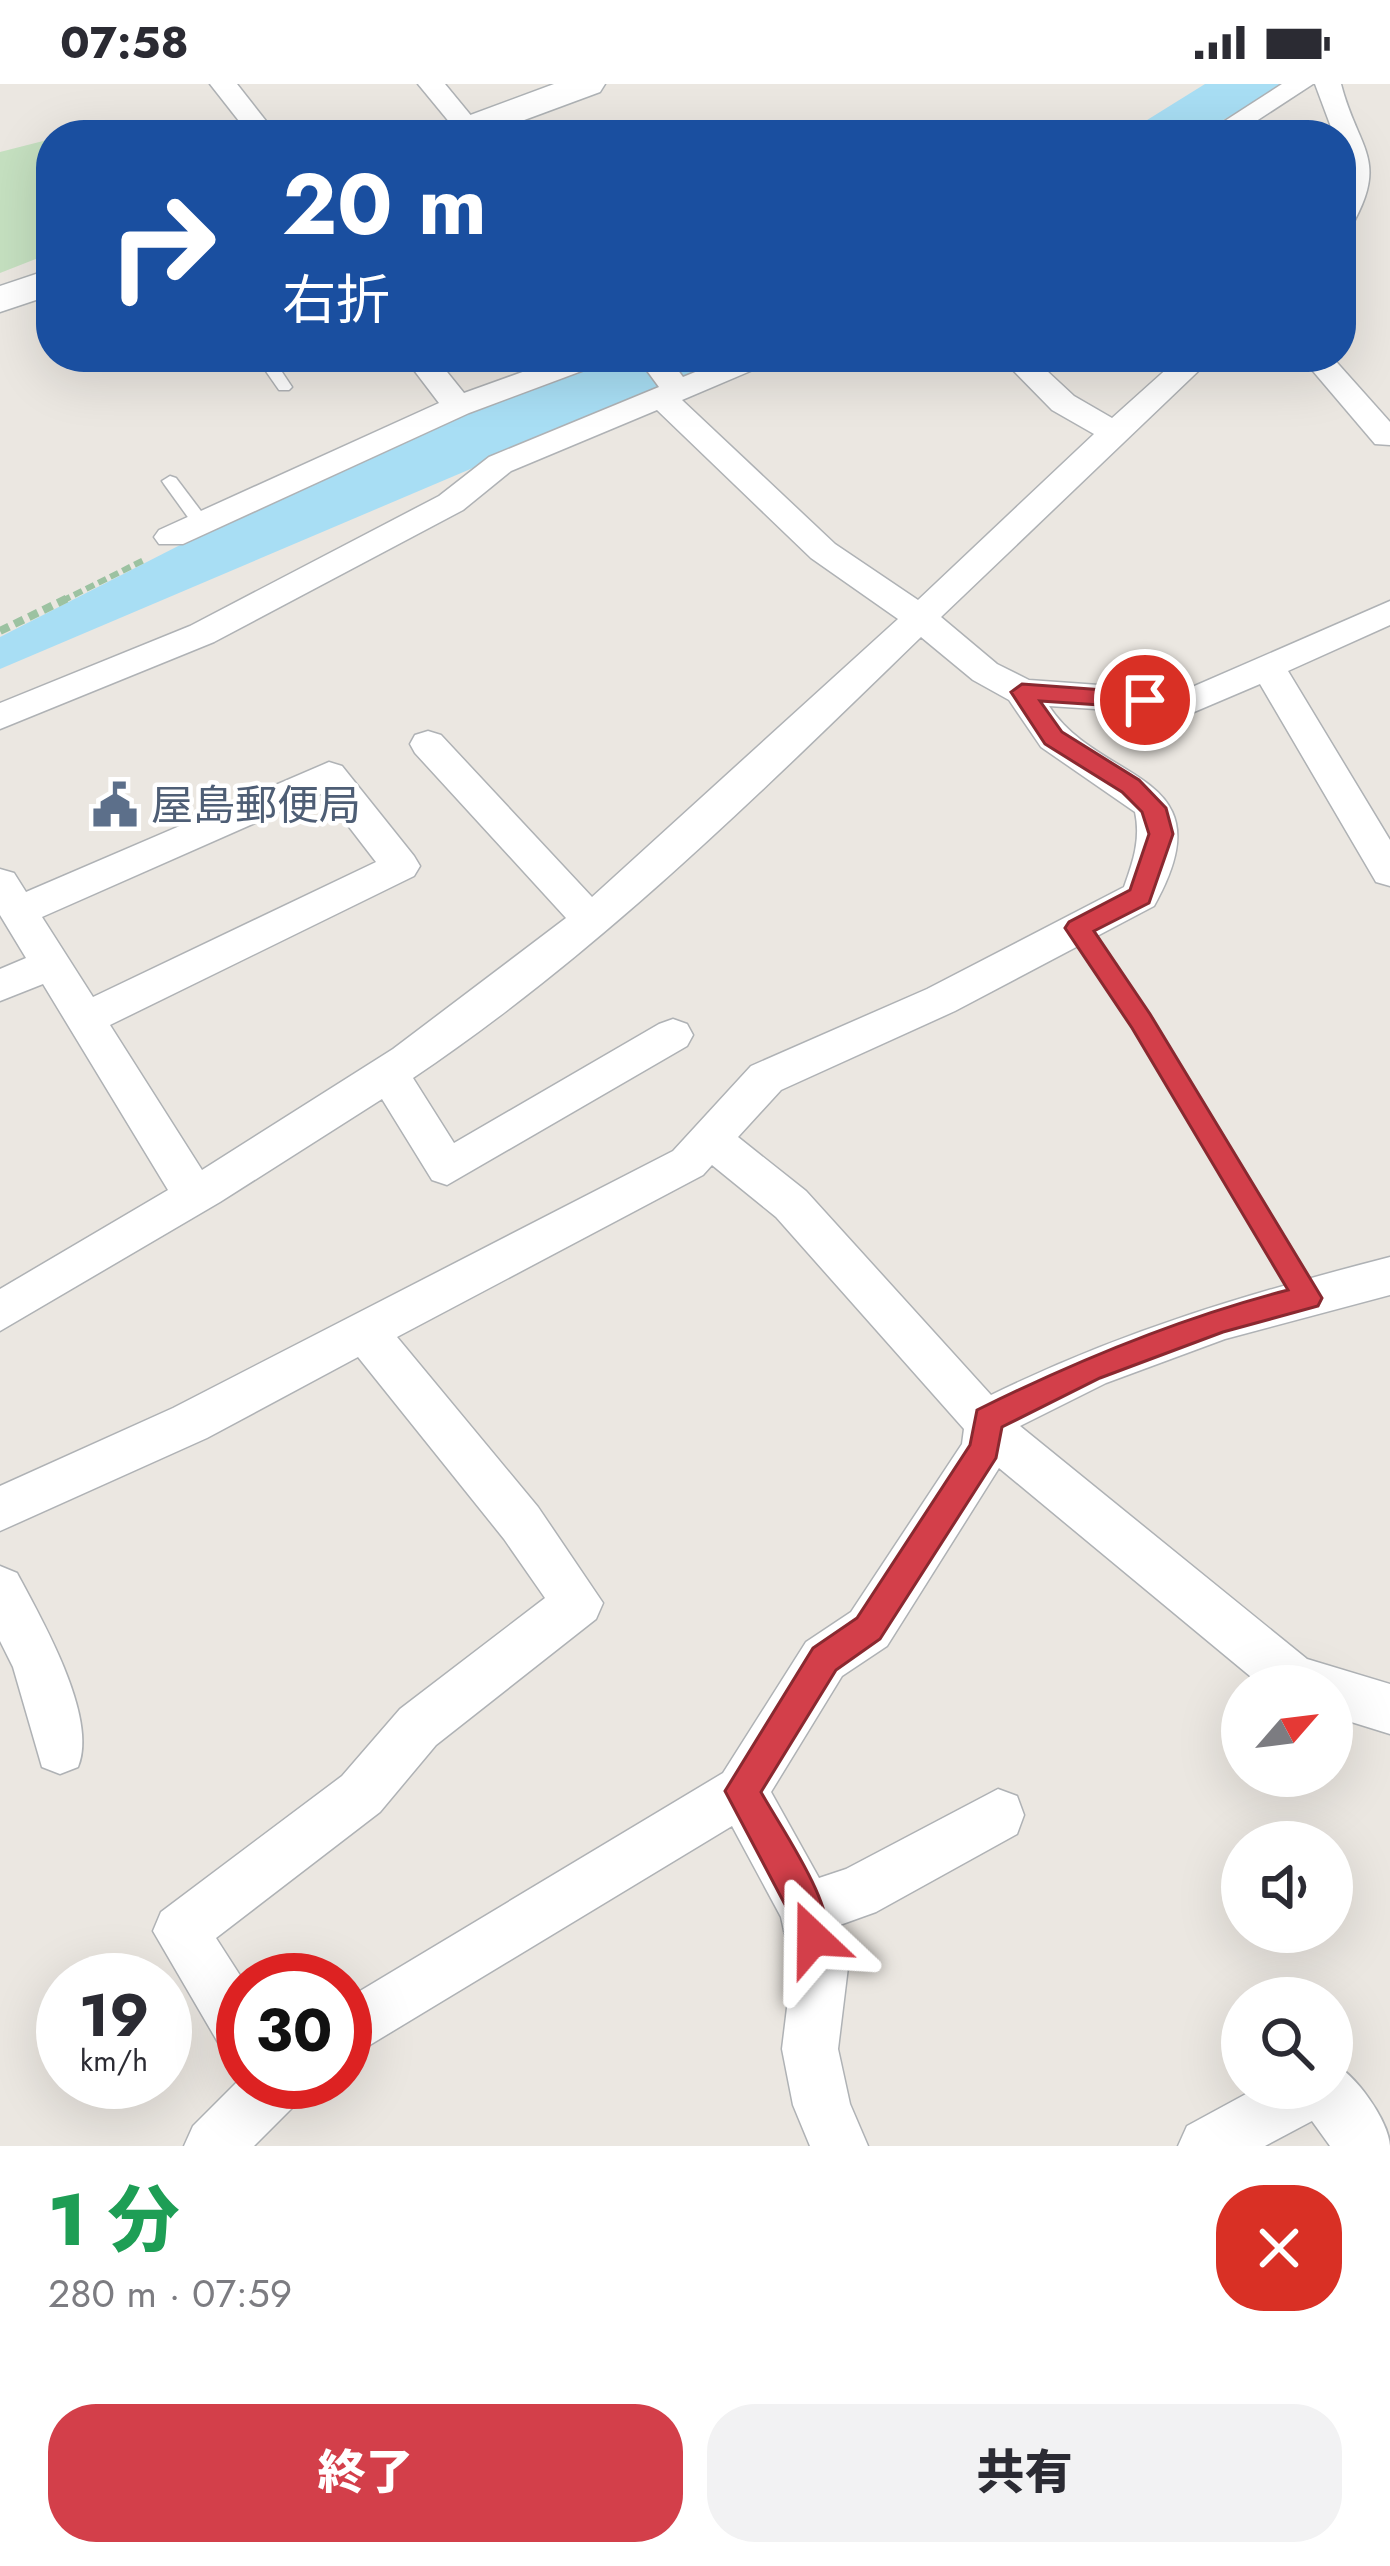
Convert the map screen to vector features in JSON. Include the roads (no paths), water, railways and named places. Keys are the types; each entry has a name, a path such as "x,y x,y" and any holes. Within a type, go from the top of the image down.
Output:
{"main road":[{"path":"497,120 587,84"},
{"path":"0,300 36,287"}],"street":[{"path":"223,84 252,120"},
{"path":"431,84 456,120"},
{"path":"1241,120 1300,84"},
{"path":"1328,84 1342,120"},
{"path":"1356,143 1368,161 1369,184 1356,206"},
{"path":"431,372 458,406"},
{"path":"186,530 458,406 551,372"},
{"path":"660,372 671,392 823,551 919,617 985,671 1022,692 1187,703 1390,612"},
{"path":"0,717 202,634 451,503 500,464 721,372"},
{"path":"1031,372 1063,403 1115,433"},
{"path":"0,1312 386,1071 532,968 745,786 1182,372"},
{"path":"1329,372 1386,437"},
{"path":"1268,667 1390,872"},
{"path":"0,1509 190,1423 688,1163 766,1078 941,1000 1140,896 1161,834 1154,808 1130,786 1053,738 1022,692"},
{"path":"428,744 590,919"},
{"path":"85,1018 401,866 329,775 9,897 194,1194"},
{"path":"0,986 51,964"},
{"path":"386,1071 447,1168 673,1035"},
{"path":"710,1138 791,1204 1008,1446 1275,1665"},
{"path":"988,1419 1090,1369 1222,1320 1390,1276"},
{"path":"216,1989 180,1931 361,1794 418,1727 578,1603 521,1522 365,1332"},
{"path":"372,2015 742,1791 824,1659 869,1628 985,1448 988,1419"},
{"path":"0,1589 37,1663 60,1749"},
{"path":"1353,1697 1390,1708"},
{"path":"742,1791 806,1909 820,1967 810,2049 822,2105 839,2146"},
{"path":"806,1909 857,1893 998,1815"},
{"path":"212,2146 250,2109"},
{"path":"1207,2146 1278,2109"},
{"path":"1336,2109 1365,2146"}],"lane":[{"path":"274,372 284,387"},
{"path":"170,481 186,530"},
{"path":"1078,928 1141,1021 1307,1298"}],"water":[{"path":"1205,84 1286,84 1223,120 1147,120"},
{"path":"581,372 699,372 0,669 0,637 186,542 448,419"}],"place":[{"name":"屋島郵便局","path":"115,805"}]}
